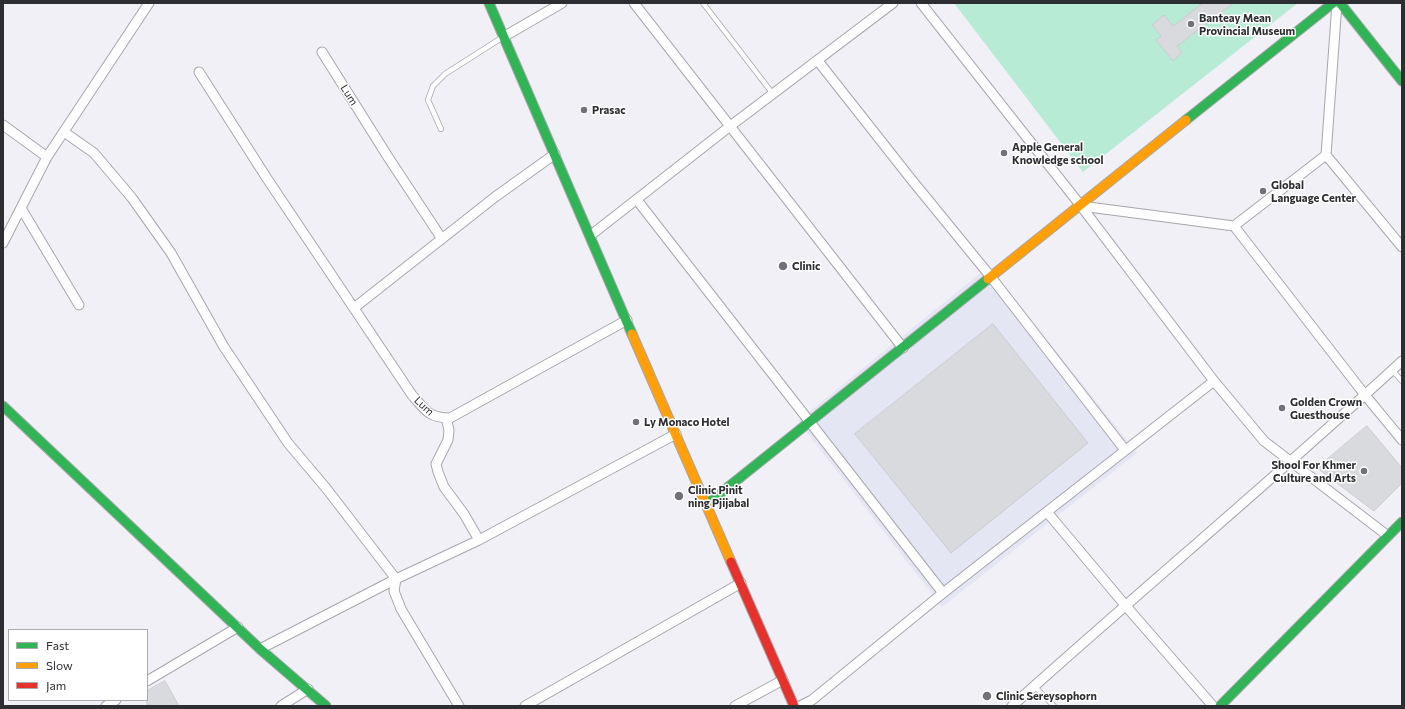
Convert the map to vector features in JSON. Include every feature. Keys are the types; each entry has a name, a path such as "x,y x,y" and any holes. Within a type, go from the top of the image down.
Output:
{"street":[{"path":"3,243 47,156 149,3"},
{"path":"489,3 505,36 794,706"},
{"path":"505,36 562,3"},
{"path":"634,3 729,127 903,348"},
{"path":"591,235 729,127 893,3"},
{"path":"922,3 1081,206 1214,381 1264,440 1388,536"},
{"path":"707,504 1333,3"},
{"path":"1337,3 1326,155 1402,247"},
{"path":"1340,3 1402,81"},
{"name":"Lum","path":"322,52 388,157 442,238"},
{"path":"818,61 991,277 1125,450"},
{"name":"Lum","path":"199,72 412,395 427,412 437,418 446,418 457,415 627,320"},
{"path":"3,125 47,156"},
{"path":"64,132 94,153 132,198 171,253 224,347 288,443 326,488 396,579 394,591 401,609 459,706"},
{"path":"354,308 494,197 555,154"},
{"path":"1234,226 1326,155"},
{"path":"637,200 943,593"},
{"path":"1081,206 1234,226 1365,395 1402,440"},
{"path":"21,208 79,305"},
{"path":"1012,706 1125,605 1291,462 1402,361"},
{"path":"800,706 812,700 943,593 1214,381"},
{"path":"3,406 260,648 326,706"},
{"path":"446,418 449,430 448,440 436,464 438,472 444,487 464,514 479,540"},
{"path":"260,648 396,579 479,540 676,434"},
{"path":"1047,512 1125,605 1214,706"},
{"path":"1220,706 1388,536 1400,528"},
{"path":"525,706 741,583"},
{"path":"148,681 238,627"},
{"path":"735,706 782,680"},
{"path":"281,706 308,689"}],"lane":[{"path":"703,3 773,94"},
{"path":"441,129 428,100 433,86 445,74 505,36"},
{"path":"1392,370 1402,381"},
{"path":"1034,686 1054,706"}],"shaded area":[{"path":"989,266 1137,453 942,607 798,421"}],"green space":[{"path":"954,3 1298,3 1083,172"}],"building":[{"path":"1203,3 1234,3 1177,46 1182,53 1173,61 1156,40 1161,36 1152,25 1164,15 1173,26"},
{"path":"993,324 1088,443 951,553 855,434"},
{"path":"1367,426 1402,468 1402,483 1374,511 1317,468"},
{"path":"165,681 179,706 147,706 148,690"}],"traffic: fast":[{"path":"489,3 632,334"},
{"path":"1186,120 1333,3"},
{"path":"1340,3 1402,81"},
{"path":"707,504 988,279"},
{"path":"3,406 260,649 326,706"},
{"path":"1220,706 1402,522"}],"traffic: slow":[{"path":"988,279 1186,120"},
{"path":"632,334 731,562"}],"traffic: jam":[{"path":"731,562 794,706"}],"place":[{"name":"Banteay Mean Provincial Museum","path":"1191,24"},
{"name":"Prasac","path":"584,110"},
{"name":"Apple General Knowledge school","path":"1004,153"},
{"name":"Global Language Center","path":"1263,191"},
{"name":"Clinic","path":"783,266"},
{"name":"Golden Crown Guesthouse","path":"1282,408"},
{"name":"Ly Monaco Hotel","path":"636,422"},
{"name":"Shool For Khmer Culture and Arts","path":"1364,471"},
{"name":"Clinic Pinit ning Pjijabal","path":"679,496"},
{"name":"Clinic Sereysophorn","path":"987,696"}]}
